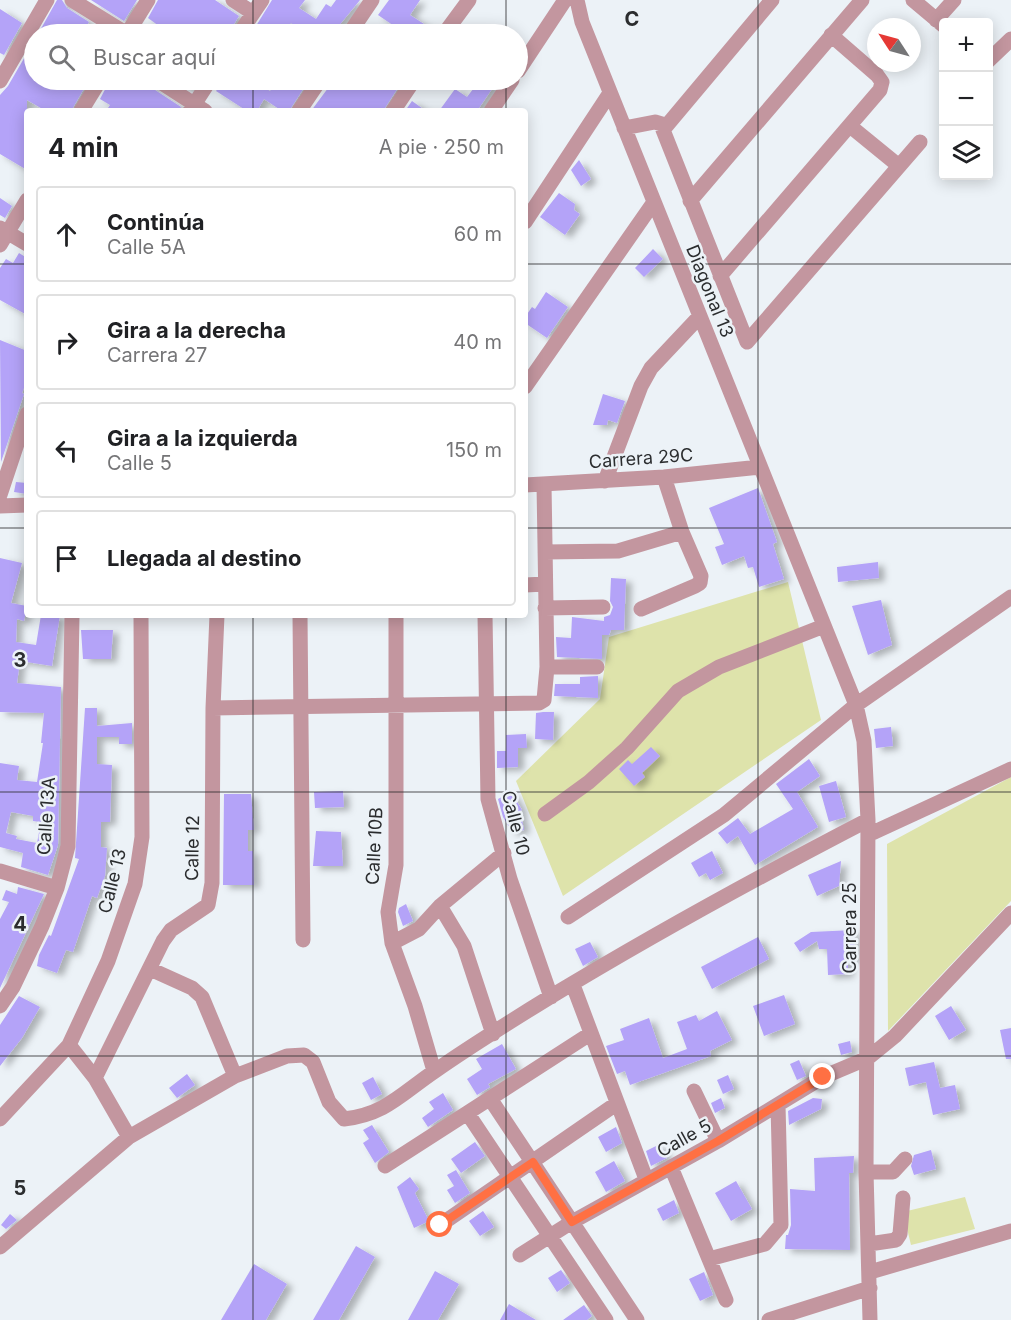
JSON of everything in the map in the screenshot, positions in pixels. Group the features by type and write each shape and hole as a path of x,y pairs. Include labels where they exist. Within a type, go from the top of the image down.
{"street":[{"path":"33,24 47,0"},
{"path":"72,0 111,24"},
{"path":"133,24 148,0"},
{"path":"232,0 253,14"},
{"path":"246,24 262,0"},
{"path":"356,24 372,0"},
{"path":"451,24 469,0"},
{"path":"528,56 565,0"},
{"name":"Diagonal 13","path":"577,0 582,22 811,595"},
{"path":"772,0 666,125 666,138 747,342 920,142"},
{"path":"690,201 862,0"},
{"path":"913,0 939,22"},
{"path":"943,18 954,0"},
{"path":"720,276 880,90 882,82 831,35"},
{"path":"993,56 1011,39"},
{"path":"0,81 24,40"},
{"path":"83,108 94,90"},
{"path":"171,90 196,108 205,90"},
{"path":"301,108 313,90"},
{"path":"395,108 407,90"},
{"path":"493,108 505,90"},
{"path":"528,217 610,93"},
{"path":"624,128 655,122 666,125"},
{"path":"850,126 899,166"},
{"path":"528,380 654,202"},
{"path":"24,204 3,236 24,243"},
{"path":"604,481 641,386 651,368 700,316"},
{"path":"0,495 24,423"},
{"name":"Carrera 29C","path":"528,485 664,477 760,467"},
{"path":"641,609 700,582 701,576 682,532 664,477"},
{"path":"213,708 538,703 544,700 548,667 544,484"},
{"path":"0,506 24,505"},
{"path":"545,552 618,551 682,532"},
{"path":"528,585 545,584"},
{"name":"Carrera 25","path":"811,595 856,705 864,741 868,828 866,1172 870,1320"},
{"path":"568,917 724,815 856,705 1011,597"},
{"path":"545,608 603,608"},
{"name":"Calle 13A","path":"0,1006 14,987 57,888 68,846 72,618"},
{"name":"Calle 13","path":"0,1119 69,1045 108,961 135,884 142,837 141,618"},
{"name":"Calle 12","path":"95,1078 171,930 208,905 213,884 213,708 217,618"},
{"path":"300,618 303,940"},
{"name":"Calle 10B","path":"396,618 396,866 388,912 392,943 435,1071"},
{"name":"Calle 10","path":"484,618 484,704 488,800 551,997"},
{"path":"545,814 589,782 627,748 678,691 719,667 824,626"},
{"path":"548,667 597,667"},
{"path":"0,1247 129,1137 235,1076 287,1056 304,1055 313,1062 329,1102 344,1119 367,1116 393,1102 435,1071 551,997 732,891 868,828 1011,769"},
{"path":"392,943 418,929 440,906 504,853"},
{"path":"0,871 57,888"},
{"path":"440,906 464,946 493,1034"},
{"name":"Calle 5","path":"520,1255 572,1222 718,1141 823,1077 868,1058 895,1036 1011,913"},
{"path":"150,969 192,988 202,997 235,1076"},
{"path":"573,984 616,1104 646,1179"},
{"path":"385,1166 491,1100 590,1034"},
{"path":"69,1045 95,1078 129,1137"},
{"path":"694,1091 718,1141"},
{"path":"491,1100 637,1320"},
{"path":"440,1225 616,1104"},
{"path":"709,1259 765,1244 781,1225 778,1105"},
{"path":"468,1114 606,1320"},
{"path":"866,1172 893,1172 905,1159"},
{"path":"671,1167 726,1300"},
{"path":"869,1245 896,1240 900,1234 903,1198"},
{"path":"870,1272 1011,1231"},
{"path":"769,1320 870,1288"}],"green space":[{"path":"788,582 821,720 563,896 516,781 600,699 609,637"},
{"path":"1011,777 1011,901 888,1031 887,844"},
{"path":"965,1197 975,1229 911,1245 903,1212"}],"building":[{"path":"57,0 62,0 67,8 89,22 88,24 44,24"},
{"path":"91,0 137,0 124,21"},
{"path":"158,0 215,0 239,16 234,24 156,24 148,18"},
{"path":"272,0 305,0 299,8 316,19 326,4 331,7 336,0 360,0 340,24 257,24"},
{"path":"389,0 420,0 410,15 424,24 391,24 378,15"},
{"path":"0,9 22,23 4,55 0,53"},
{"path":"24,58 24,90 83,90 73,108 41,108 27,100 27,108 24,108 24,168 0,154 0,95"},
{"path":"105,90 155,90 181,107 108,108 110,105 100,99"},
{"path":"303,90 291,108 278,108 264,99 259,108 242,108 216,91"},
{"path":"327,90 397,90 385,108 313,108"},
{"path":"454,90 467,97 472,90 491,90 479,108 441,108"},
{"path":"412,101 422,108 407,108"},
{"path":"579,160 591,179 581,186 571,170"},
{"path":"559,193 575,204 574,210 580,214 565,235 540,217"},
{"path":"0,198 12,206 5,218 0,215"},
{"path":"653,249 663,259 644,277 635,268"},
{"path":"19,253 24,256 24,313 0,300 0,268 6,259 13,263"},
{"path":"546,292 568,307 547,338 528,325 528,313 532,307 535,309"},
{"path":"0,340 24,350 22,393 24,394 1,462"},
{"path":"603,394 625,401 617,423 608,420 607,425 593,425"},
{"path":"16,482 24,483 24,494 14,492"},
{"path":"758,488 777,542 773,544 784,579 759,587 753,567 748,568 744,556 722,565 715,547 724,544 709,508"},
{"path":"0,558 22,563 11,603 24,605 24,621 17,619 16,642 36,645 40,618 60,618 52,666 20,661 17,683 61,687 58,845 48,875 21,867 23,853 0,847 0,763 19,766 17,780 37,782 43,743 41,743 44,713 0,712","holes":["11,812 33,816 33,821 41,822 37,843 16,839 17,836 6,833"]},
{"path":"878,562 879,578 838,582 837,567"},
{"path":"611,578 626,579 624,630 611,630 609,635 602,635 602,659 557,657 556,637 571,638 572,617 604,621 604,617 610,615 613,607 610,601"},
{"path":"881,600 892,645 868,655 852,606"},
{"path":"81,630 113,630 111,659 83,659"},
{"path":"598,676 598,698 554,696 555,684 580,684 580,677"},
{"path":"85,708 97,708 97,726 132,723 132,744 119,744 119,737 97,737 97,764 112,765 110,822 101,822 101,847 107,848 105,876 97,898 92,896 73,952 66,950 57,973 37,966 39,955 49,935 51,936 79,859 75,858"},
{"path":"554,712 553,740 535,739 536,713"},
{"path":"891,727 893,746 876,748 874,729"},
{"path":"526,734 527,748 518,748 518,767 497,768 497,751 506,751 506,735"},
{"path":"651,747 660,756 642,773 645,777 634,786 619,769 628,760 632,764"},
{"path":"809,759 820,776 797,792 818,827 755,865 738,836 727,844 718,833 738,818 750,834 793,809 776,784"},
{"path":"836,781 846,817 829,822 819,786"},
{"path":"343,791 344,807 315,808 314,792"},
{"path":"511,792 522,810 520,811 524,830 512,832 503,817 498,799"},
{"path":"224,794 251,794 254,830 248,830 248,851 253,851 254,885 223,885"},
{"path":"316,831 341,832 343,866 313,866"},
{"path":"712,851 723,873 710,880 706,873 699,877 691,863"},
{"path":"841,861 839,886 817,896 808,875"},
{"path":"18,887 44,894 0,988 0,919 9,902 2,900 6,890 17,894"},
{"path":"406,904 413,921 403,926 398,912 399,908"},
{"path":"854,930 855,960 848,960 848,974 828,975 827,949 819,949 817,941 800,952 794,943 811,932"},
{"path":"758,937 769,959 712,989 701,967"},
{"path":"590,942 598,957 583,966 575,949"},
{"path":"784,995 795,1024 764,1036 753,1006"},
{"path":"19,996 40,1007 22,1038 0,1066 0,1025"},
{"path":"951,1006 966,1030 949,1040 935,1016"},
{"path":"717,1011 732,1040 710,1051 711,1056 630,1085 625,1071 617,1074 606,1046 624,1040 620,1029 649,1018 663,1058 687,1049 677,1022 696,1015 699,1021"},
{"path":"1011,1028 1011,1059 1006,1059 1000,1030"},
{"path":"850,1041 852,1052 841,1055 838,1044"},
{"path":"502,1044 516,1069 488,1084 490,1087 477,1095 467,1079 482,1069 476,1059"},
{"path":"799,1060 806,1076 797,1080 790,1064"},
{"path":"934,1062 940,1088 955,1085 960,1109 933,1115 926,1082 909,1086 905,1068"},
{"path":"187,1074 195,1085 177,1098 169,1088"},
{"path":"728,1075 734,1089 723,1094 717,1080"},
{"path":"373,1077 382,1094 371,1100 362,1083"},
{"path":"443,1093 453,1110 428,1127 422,1118 434,1109 429,1102"},
{"path":"721,1098 725,1108 715,1113 711,1103"},
{"path":"813,1098 822,1099 821,1109 789,1125 788,1111"},
{"path":"372,1125 389,1152 375,1163 363,1143 369,1139 363,1130"},
{"path":"616,1127 622,1143 606,1152 598,1137"},
{"path":"475,1142 485,1156 461,1173 451,1159"},
{"path":"660,1144 667,1158 651,1166 646,1151"},
{"path":"931,1150 936,1169 914,1175 911,1166 914,1155"},
{"path":"854,1156 853,1173 849,1173 850,1250 785,1249 786,1235 791,1225 790,1189 815,1191 814,1158"},
{"path":"614,1161 625,1181 606,1192 595,1172"},
{"path":"456,1170 470,1193 455,1203 447,1190 454,1186 447,1175"},
{"path":"410,1177 419,1189 415,1193 429,1221 414,1228 397,1187"},
{"path":"736,1181 752,1209 731,1221 715,1193"},
{"path":"674,1200 679,1213 663,1221 657,1209"},
{"path":"483,1211 494,1227 480,1236 469,1221"},
{"path":"10,1214 17,1220 6,1229 1,1225"},
{"path":"356,1246 375,1257 339,1320 313,1320"},
{"path":"254,1264 287,1284 266,1320 221,1320"},
{"path":"561,1270 570,1283 557,1292 548,1278"},
{"path":"435,1271 459,1284 438,1320 408,1320"},
{"path":"704,1272 713,1295 700,1301 689,1279"},
{"path":"509,1304 536,1320 500,1320"},
{"path":"584,1305 592,1316 587,1320 563,1320"}],"route":[{"path":"440,1225 533,1162 572,1222 718,1141 823,1077"}]}
